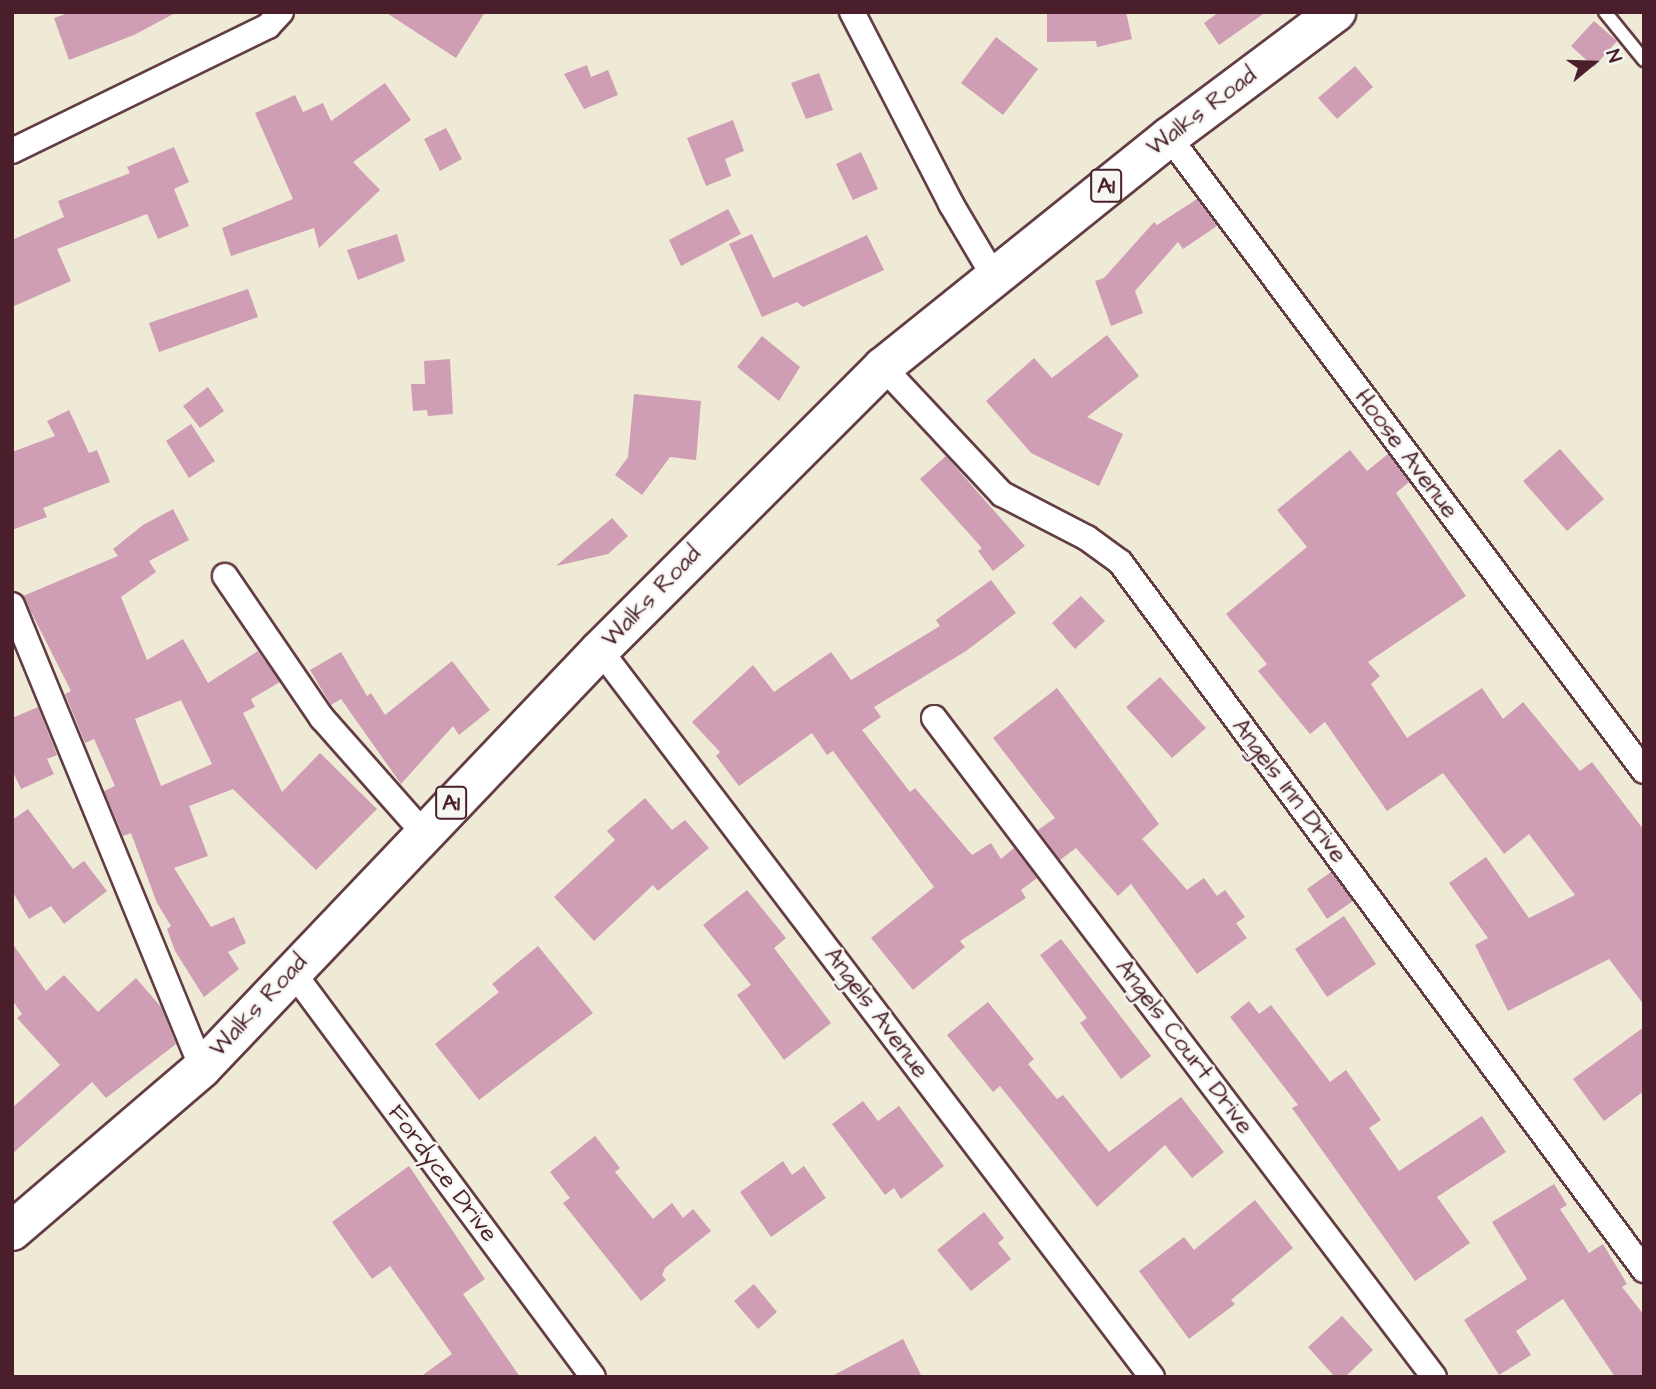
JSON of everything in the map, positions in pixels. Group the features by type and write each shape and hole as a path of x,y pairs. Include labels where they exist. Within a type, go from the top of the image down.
{"main road":[{"name":"Walks Road","path":"14,1224 202,1068 423,832 600,650 883,367 993,275 1169,137 1336,12"}],"street":[{"path":"12,151 268,26 281,12"},
{"path":"852,12 951,204 993,275"},
{"name":"Hoose Avenue","path":"1169,137 1644,771"},
{"name":"Angels Inn Drive","path":"883,367 1002,494 1087,538 1120,562 1644,1270"},
{"path":"225,576 322,718 423,832"},
{"path":"12,606 202,1068"},
{"name":"Angels Avenue","path":"600,650 1153,1377"},
{"name":"Angels Court Drive","path":"934,718 1434,1377"},
{"name":"Fordyce Drive","path":"292,971 593,1377"}],"lane":[{"path":"1605,12 1644,60"}],"building":[{"path":"71,12 177,12 134,35 69,60 54,18"},
{"path":"385,12 485,12 456,58"},
{"path":"1047,12 1126,12 1132,39 1097,47 1096,41 1047,42"},
{"path":"1219,12 1266,12 1219,45 1204,23"},
{"path":"1594,21 1617,41 1594,67 1571,46"},
{"path":"996,37 1038,69 1003,115 961,83"},
{"path":"587,65 591,77 608,70 618,95 584,109 564,74"},
{"path":"1355,66 1373,87 1337,119 1318,98"},
{"path":"819,73 833,110 806,119 791,83"},
{"path":"385,83 411,120 353,162 380,190 319,248 314,228 231,256 222,228 293,199 255,113 295,95 303,112 323,103 331,121"},
{"path":"733,120 744,151 725,159 731,176 706,186 687,138"},
{"path":"446,128 462,159 440,171 424,139"},
{"path":"174,147 189,182 174,189 189,226 158,239 147,214 57,249 71,281 12,307 12,240 64,217 58,201 130,173 127,167"},
{"path":"861,152 878,189 853,200 836,164"},
{"path":"1197,199 1217,226 1183,249 1178,242 1135,291 1143,313 1111,326 1095,281 1104,278 1154,222 1157,225"},
{"path":"728,209 741,234 681,266 669,240"},
{"path":"397,234 405,261 358,280 347,250"},
{"path":"752,234 773,278 867,235 884,270 803,307 797,302 762,317 729,244"},
{"path":"248,289 258,317 159,352 149,323"},
{"path":"1107,335 1139,376 1087,417 1123,434 1099,486 1031,453 986,401 1034,358 1052,378"},
{"path":"762,336 800,367 779,401 737,367"},
{"path":"450,359 453,414 428,416 427,410 413,411 411,384 425,384 424,361"},
{"path":"208,387 224,411 200,428 183,406"},
{"path":"634,394 701,401 696,460 670,457 642,495 615,475 628,457"},
{"path":"69,410 89,453 97,450 110,482 43,508 47,517 12,530 12,452 55,436 47,421"},
{"path":"191,424 215,461 189,478 166,441"},
{"path":"1560,449 1604,499 1567,531 1523,481"},
{"path":"1350,450 1367,471 1388,454 1409,482 1396,493 1466,596 1368,662 1380,676 1371,684 1407,738 1482,688 1503,719 1523,702 1580,771 1592,762 1644,830 1644,1005 1609,959 1508,1011 1475,945 1488,938 1449,883 1486,857 1529,918 1575,895 1529,834 1504,854 1443,773 1387,811 1325,722 1310,734 1258,671 1267,664 1226,614 1307,547 1277,510"},
{"path":"946,456 1025,546 993,571 978,551 982,548 920,479"},
{"path":"173,509 189,540 149,561 156,572 121,597 147,660 183,639 208,683 258,651 280,682 251,699 255,707 243,713 282,792 320,753 377,809 316,870 233,789 189,806 208,856 174,868 211,927 234,917 246,943 228,952 239,969 204,997 175,951 167,929 171,926 157,903 131,833 123,836 104,791 115,786 94,739 85,743 65,694 71,691 23,596 118,556 113,549 143,525","holes":["181,700 212,764 161,786 135,719"]},
{"path":"612,518 628,536 608,554 556,566"},
{"path":"991,580 1016,613 966,651 874,707 881,717 862,730 910,792 915,788 972,855 991,843 1001,859 1014,848 1037,878 1021,890 1026,898 960,941 965,947 913,990 871,938 934,887 833,751 827,755 812,733 739,786 716,756 720,752 692,722 753,665 774,692 831,652 851,680 940,626 936,620"},
{"path":"1081,596 1105,621 1075,649 1052,623"},
{"path":"341,652 367,696 371,693 385,715 452,661 490,710 459,735 453,726 401,784 341,699 331,705 310,670"},
{"path":"1160,677 1206,728 1172,758 1126,707"},
{"path":"1057,688 1159,824 1142,839 1187,890 1204,878 1217,896 1225,890 1245,917 1236,923 1247,938 1197,974 1131,884 1118,896 1076,848 1060,860 1038,830 1055,818 993,738"},
{"path":"38,707 57,755 47,759 54,774 21,789 12,770 12,718"},
{"path":"645,798 672,830 685,820 709,848 658,891 653,885 594,941 554,897 615,840 607,831"},
{"path":"28,809 73,869 84,861 107,891 64,924 51,906 29,919 12,891 12,820"},
{"path":"1331,872 1353,901 1327,919 1307,889"},
{"path":"747,890 786,938 774,948 831,1023 784,1060 737,995 751,985 703,925"},
{"path":"1344,916 1376,964 1327,997 1295,949"},
{"path":"1061,939 1151,1056 1121,1079 1080,1023 1087,1018 1040,955"},
{"path":"12,943 46,991 64,975 98,1012 136,978 161,1007 176,1044 106,1098 92,1082 12,1154 12,1108 60,1065 17,1018 22,1014 12,1000"},
{"path":"538,946 593,1013 479,1100 435,1044 499,992 492,984"},
{"path":"1249,1001 1259,1014 1271,1005 1330,1082 1346,1070 1381,1120 1369,1128 1399,1171 1482,1116 1506,1152 1437,1197 1470,1243 1415,1281 1292,1108 1298,1105 1230,1017"},
{"path":"988,1002 1034,1059 1028,1064 1057,1099 1063,1095 1109,1152 1181,1097 1224,1152 1192,1178 1165,1145 1097,1207 1000,1086 993,1092 947,1035"},
{"path":"1644,1027 1644,1091 1604,1121 1573,1079"},
{"path":"863,1101 878,1121 899,1106 944,1166 901,1199 894,1188 885,1195 832,1124"},
{"path":"595,1136 620,1168 615,1172 653,1219 672,1203 683,1218 693,1209 711,1231 665,1268 662,1275 666,1280 641,1301 563,1203 570,1198 550,1172"},
{"path":"783,1161 792,1175 804,1166 826,1198 771,1237 740,1192"},
{"path":"409,1166 485,1279 463,1294 520,1377 420,1377 452,1354 390,1266 372,1279 332,1222"},
{"path":"1554,1184 1567,1205 1560,1209 1589,1253 1603,1244 1627,1284 1622,1287 1644,1315 1644,1377 1615,1377 1563,1299 1516,1331 1531,1355 1499,1375 1464,1320 1527,1279 1492,1222"},
{"path":"1255,1200 1293,1248 1231,1300 1235,1304 1189,1339 1139,1271 1184,1237 1194,1250"},
{"path":"984,1212 1004,1238 998,1243 1011,1259 971,1291 937,1250"},
{"path":"754,1284 777,1312 758,1329 734,1301"},
{"path":"1342,1316 1373,1350 1345,1377 1335,1377 1308,1347"},
{"path":"903,1339 922,1377 830,1377"}]}
